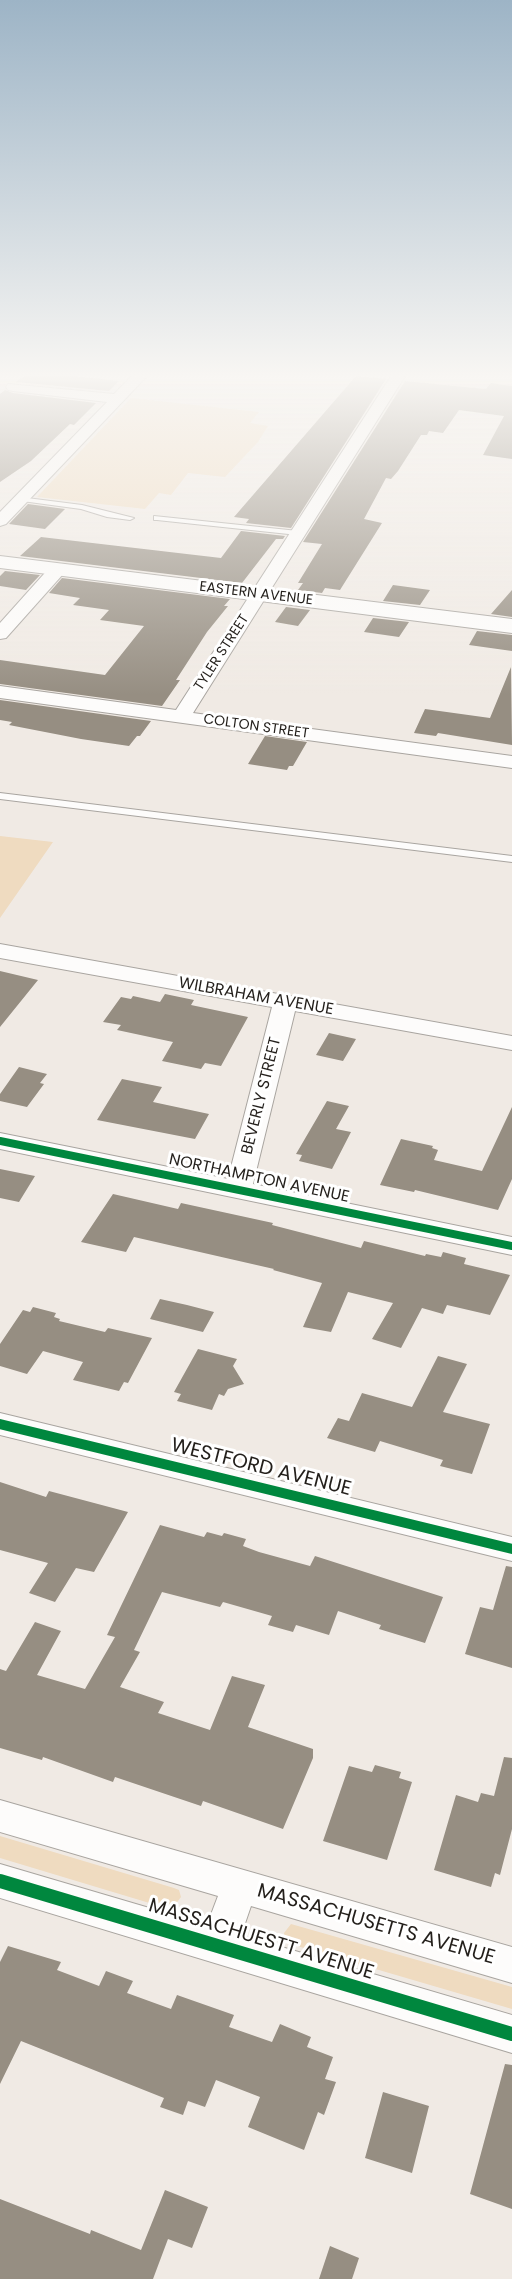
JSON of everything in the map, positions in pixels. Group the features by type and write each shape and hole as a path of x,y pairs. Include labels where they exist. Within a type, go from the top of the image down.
{"street":[{"path":"0,521 38,482"},
{"name":"TYLER STREET","path":"181,717 330,482"},
{"name":"EASTERN AVENUE","path":"0,562 512,626"},
{"path":"0,634 58,569"},
{"name":"COLTON STREET","path":"0,692 512,762"},
{"name":"WILBRAHAM AVENUE","path":"0,951 512,1043"},
{"name":"BEVERLY STREET","path":"238,1190 285,1003"},
{"name":"NORTHAMPTON AVENUE","path":"0,1141 512,1246"},
{"name":"WESTFORD AVENUE","path":"0,1424 512,1549"},
{"name":"MASSACHUSETTS AVENUE","path":"0,1816 512,1965"},
{"name":"MASSACHUESTT AVENUE","path":"0,1881 512,2034"},
{"name":"MASSACHUSETTS AVENUE","path":"218,1946 240,1886"}],"lane":[{"path":"22,499 67,504 130,518"},
{"path":"157,518 298,533"},
{"path":"0,796 512,859"}],"shaded area":[{"path":"51,482 181,482 171,495 159,493 145,509 37,497"},
{"path":"0,836 53,842 0,918"},
{"path":"0,1836 174,1888 179,1890 181,1897 175,1905 166,1908 0,1858"},
{"path":"291,1924 512,1987 512,2009 297,1946 285,1941 284,1933"}],"building":[{"path":"264,482 320,482 291,528 246,523 249,519 234,517"},
{"path":"341,482 384,482 364,519 382,523 340,590 325,588 322,593 298,590 303,583 298,583 322,544 303,542"},
{"path":"28,504 65,509 45,529 9,524"},
{"path":"241,531 285,536 283,539 276,539 242,583 20,556 41,537 221,558"},
{"path":"5,571 40,575 26,590 0,586 0,576"},
{"path":"62,578 230,599 224,606 228,606 207,632 176,680 180,680 162,706 0,684 0,660 105,675 144,626 100,620 109,610 73,605 80,598 49,593"},
{"path":"393,585 430,590 420,605 383,601"},
{"path":"512,590 512,617 491,614"},
{"path":"286,607 310,610 298,626 275,622"},
{"path":"373,618 409,622 399,637 364,632"},
{"path":"477,631 512,635 512,651 469,645"},
{"path":"511,667 512,745 438,733 436,736 414,733 425,709 490,718"},
{"path":"0,700 151,721 129,746 9,725 12,722 0,720"},
{"path":"265,736 307,742 293,766 289,766 287,770 248,764"},
{"path":"0,971 38,980 0,1027"},
{"path":"165,994 194,1000 191,1005 248,1017 221,1066 205,1063 201,1069 162,1061 173,1042 117,1030 121,1025 103,1022 121,997 131,999 133,996 160,1002"},
{"path":"329,1033 356,1039 343,1061 316,1055"},
{"path":"19,1067 47,1074 40,1083 44,1084 27,1107 0,1101 0,1094"},
{"path":"122,1079 162,1087 153,1102 209,1114 195,1139 97,1120"},
{"path":"327,1101 349,1106 336,1129 351,1132 332,1169 299,1161 302,1155 296,1154"},
{"path":"512,1107 512,1179 498,1210 415,1190 414,1192 380,1185 401,1139 433,1146 432,1148 438,1150 434,1160 482,1171"},
{"path":"0,1169 35,1176 19,1202 0,1198"},
{"path":"113,1194 178,1209 181,1203 273,1223 272,1225 361,1248 364,1241 425,1256 426,1254 441,1257 443,1252 466,1258 464,1264 510,1275 490,1315 447,1305 443,1314 422,1308 401,1348 372,1339 393,1303 348,1292 331,1332 303,1327 322,1283 274,1269 134,1237 126,1252 81,1242"},
{"path":"160,1299 214,1312 203,1332 150,1319"},
{"path":"33,1307 56,1313 54,1317 60,1319 59,1321 105,1332 108,1328 152,1338 128,1383 124,1382 119,1391 73,1380 83,1362 43,1351 27,1374 0,1366 0,1344 23,1310 30,1312"},
{"path":"198,1349 237,1359 233,1366 244,1384 228,1389 224,1396 219,1394 212,1410 177,1401 181,1394 174,1392"},
{"path":"438,1356 467,1364 443,1412 490,1424 472,1474 440,1466 443,1460 380,1441 375,1452 327,1438 338,1418 349,1421 362,1393 412,1407"},
{"path":"0,1482 46,1497 49,1491 128,1512 94,1572 76,1568 55,1602 29,1593 48,1563 0,1550"},
{"path":"160,1525 204,1537 207,1532 222,1536 224,1533 246,1539 243,1546 310,1566 315,1556 443,1597 425,1643 379,1629 381,1625 338,1611 329,1635 296,1625 293,1632 268,1625 272,1616 223,1602 220,1607 162,1592 134,1650 140,1652 120,1687 164,1702 158,1713 210,1730 232,1676 265,1685 248,1727 313,1749 313,1758 283,1829 203,1801 201,1806 115,1777 113,1782 43,1757 42,1760 0,1748 0,1669 6,1671 35,1622 61,1631 37,1675 85,1689 115,1637 107,1635"},
{"path":"506,1566 512,1567 512,1668 465,1654 480,1607 493,1610"},
{"path":"504,1757 512,1758 512,1829 500,1875 495,1873 491,1887 434,1870 456,1795 478,1802 481,1793 494,1796"},
{"path":"375,1765 401,1772 399,1778 412,1782 387,1860 323,1841 349,1766 372,1772"},
{"path":"8,1946 61,1962 57,1970 99,1986 106,1971 133,1981 127,1993 171,2009 177,1995 234,2015 229,2027 272,2042 280,2024 311,2037 307,2047 333,2057 325,2079 336,2082 324,2115 318,2112 304,2150 248,2127 260,2097 216,2080 205,2107 188,2101 183,2115 160,2107 164,2098 21,2041 0,2084 0,1962"},
{"path":"505,2064 512,2065 512,2209 470,2194"},
{"path":"383,2092 429,2106 412,2173 365,2158"},
{"path":"165,2190 208,2207 192,2248 168,2239 153,2279 0,2279 0,2199 90,2234 91,2230 141,2250"},
{"path":"330,2246 359,2258 352,2279 319,2279"}],"cycle path":[{"path":"0,1141 512,1246"},
{"path":"0,1424 512,1549"},
{"path":"0,1881 512,2034"}]}
